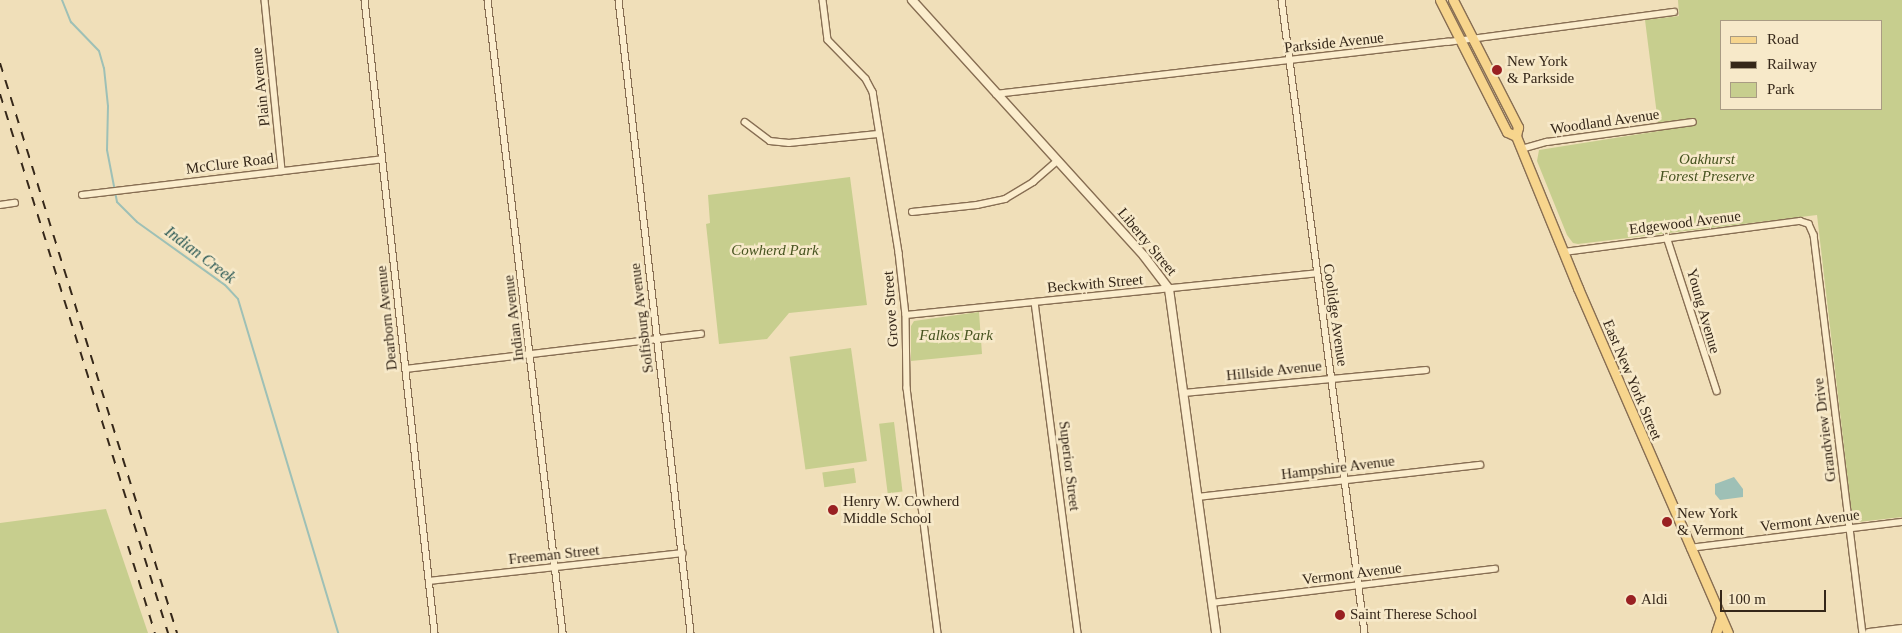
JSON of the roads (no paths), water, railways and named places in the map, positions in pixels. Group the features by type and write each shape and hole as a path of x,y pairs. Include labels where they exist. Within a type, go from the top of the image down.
{"main road":[{"name":"East New York Street","path":"1440,0 1462,40 1507,132 1516,136"},
{"name":"East New York Street","path":"1453,0 1475,39 1518,127 1516,136 1564,252 1728,633"},
{"path":"1716,633 1721,618"}],"street":[{"name":"Plain Avenue","path":"265,0 282,171"},
{"name":"Dearborn Avenue","path":"365,0 435,633"},
{"name":"Indian Avenue","path":"488,0 532,354 563,633"},
{"name":"Solfisburg Avenue","path":"619,0 691,633"},
{"name":"Grove Street","path":"823,0 828,40 866,79 873,92 878,134 890,192 906,315 907,388 938,633"},
{"name":"Liberty Street","path":"912,0 1144,256 1169,289 1216,633"},
{"name":"Coolidge Avenue","path":"1282,0 1316,273 1365,633"},
{"name":"Parkside Avenue","path":"996,94 1475,39 1674,12"},
{"path":"745,122 770,141 789,143 878,134"},
{"name":"Woodland Avenue","path":"1522,149 1547,142 1693,122"},
{"name":"McClure Road","path":"82,195 382,160"},
{"path":"912,212 977,205 1005,199 1033,182 1057,161"},
{"path":"0,204 15,203"},
{"name":"Edgewood Avenue","path":"1564,252 1800,221 1809,224"},
{"name":"Grandview Drive","path":"1809,224 1814,235 1863,633"},
{"name":"Young Avenue","path":"1667,237 1717,391"},
{"name":"Beckwith Street","path":"906,315 1316,273"},
{"name":"Superior Street","path":"1035,302 1078,633"},
{"path":"406,369 701,334"},
{"name":"Hillside Avenue","path":"1184,393 1330,377 1426,370"},
{"name":"Hampshire Avenue","path":"1198,497 1480,464"},
{"name":"Vermont Avenue","path":"1690,548 1902,522"},
{"name":"Freeman Street","path":"429,581 682,553"},
{"name":"Vermont Avenue","path":"1212,603 1494,569"},
{"path":"1869,633 1902,629"}],"water":[{"path":"1734,477 1743,489 1743,497 1720,500 1715,494 1715,484"}],"waterway":[{"name":"Indian Creek","path":"62,0 71,22 99,51 104,68 108,106 107,150 117,202 137,222 225,285 238,299 338,633"}],"railway":[{"path":"0,63 177,633"},
{"path":"0,94 168,633"},
{"path":"128,546 155,633"}],"place":[{"name":"New York & Parkside","path":"1497,70"},
{"name":"Henry W. Cowherd Middle School","path":"833,510"},
{"name":"New York & Vermont","path":"1667,522"},
{"name":"Aldi","path":"1631,600"},
{"name":"Saint Therese School","path":"1340,615"}],"park label":[{"name":"Oakhurst Forest Preserve","path":"1707,168"},
{"name":"Cowherd Park","path":"775,251"},
{"name":"Falkos Park","path":"956,336"}]}
